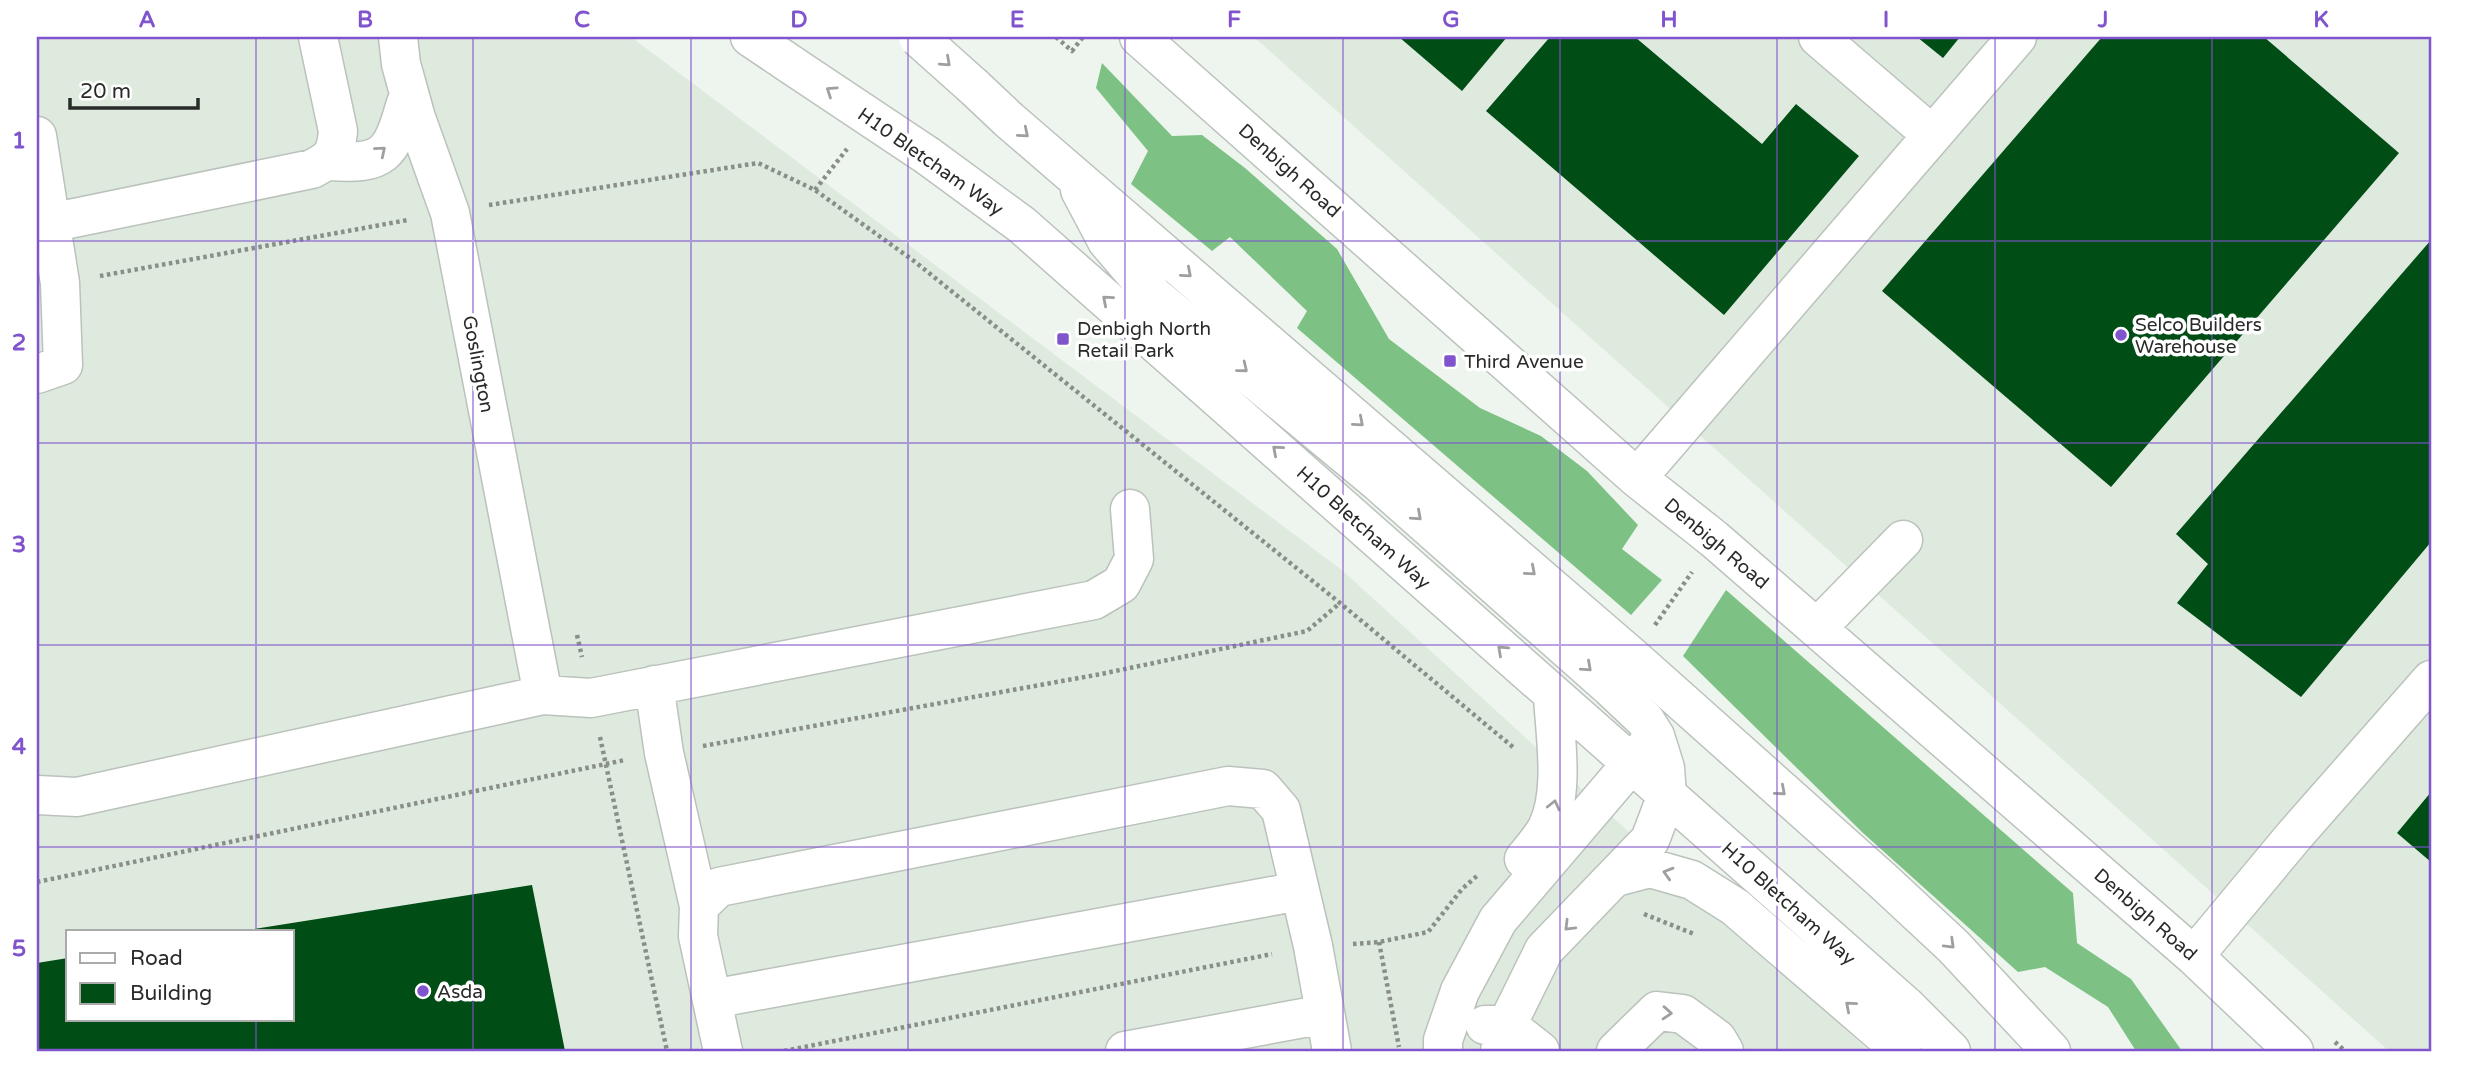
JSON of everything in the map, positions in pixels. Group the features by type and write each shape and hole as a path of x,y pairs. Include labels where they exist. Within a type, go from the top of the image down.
{"street":[{"path":"318,37 338,131 337,147 329,161"},
{"path":"50,223 312,169 329,161 360,163 381,156 411,110 387,72 376,37"},
{"name":"Goslington","path":"398,37 411,110 450,213 543,695"},
{"name":"H10 Bletcham Way","path":"750,37 928,156 1021,225 1553,696 1643,750"},
{"name":"H10 Bletcham Way","path":"918,37 1071,173 1633,658 1882,880 1953,946 2051,1051"},
{"name":"Denbigh Road","path":"1139,37 1637,478 1714,539 2194,956 2294,1051"},
{"path":"1818,37 1931,134"},
{"path":"1637,478 2017,37"},
{"path":"37,136 60,283 63,365 37,374"},
{"name":"H10 Bletcham Way","path":"1071,173 1107,241 1154,296 1378,482 1610,687 1644,720 1643,750 1667,795 1906,1006 1951,1051"},
{"path":"37,795 77,797 543,695 591,698 1094,600 1121,584 1134,559 1130,509"},
{"path":"1816,628 1902,540"},
{"path":"2194,956 2294,836 2431,680"},
{"path":"654,685 664,753 699,905 698,936 723,1051"},
{"path":"1453,1047 1450,990 1488,904 1547,828 1554,808 1558,783 1553,696"},
{"path":"1453,1047 1460,991 1498,920 1643,750 1686,734 1730,746"},
{"path":"699,905 719,887 1228,786 1263,789 1281,810 1313,946 1332,1051"},
{"path":"1504,1038 1545,950 1650,840 1667,795"},
{"name":"H10 Bletcham Way","path":"1612,882 1650,868 1692,880 1735,907 1902,1051"},
{"path":"712,999 1300,891"},
{"path":"1616,1051 1657,1010 1683,1014 1717,1039 1724,1051"},
{"path":"1125,1051 1325,1014"},
{"path":"1453,1047 1478,1034 1484,1025 1504,1038 1540,1051"}],"path":[{"path":"1056,37 1072,51 1083,37"},
{"path":"815,190 914,261 1329,594 1558,783"},
{"path":"1633,658 1714,539"},
{"path":"576,630 667,1051"},
{"path":"784,1051 1313,946 1378,942 1428,932 1462,889 1479,874"},
{"path":"1612,882 1641,913 1679,926 1703,938"},
{"path":"1378,942 1400,1051"}],"shaded area":[{"path":"37,37 631,37 1343,571 1869,1051 37,1051"},
{"path":"1254,37 2431,37 2431,1051 2389,1051"}],"green space":[{"path":"1102,63 1172,136 1202,135 1245,168 1337,249 1389,339 1480,408 1541,436 1587,471 1638,525 1622,549 1662,580 1631,615 1297,328 1307,311 1230,237 1212,251 1131,184 1148,151 1096,88"},
{"path":"1726,590 2073,893 2077,943 2131,979 2182,1051 2136,1051 2108,1007 2045,967 2018,972 1863,833 1683,656"}],"building":[{"path":"1399,37 1507,37 1462,91"},
{"path":"1550,37 1635,37 1762,144 1796,104 1859,156 1724,315 1486,111"},
{"path":"1917,37 1960,37 1943,58"},
{"path":"2102,37 2264,37 2399,153 2111,487 1882,291"},
{"path":"2431,240 2431,542 2301,697 2177,603 2208,564 2176,534"},
{"path":"2431,792 2431,862 2397,833"},
{"name":"Asda","path":"532,885 565,1051 37,1051 37,963 66,958 66,1021 294,1021 294,930 248,930"}],"place":[{"name":"Selco Builders Warehouse","path":"2121,335"},
{"name":"Denbigh North Retail Park","path":"1063,339"},
{"name":"Third Avenue","path":"1450,361"},
{"name":"Asda","path":"423,991"}]}
